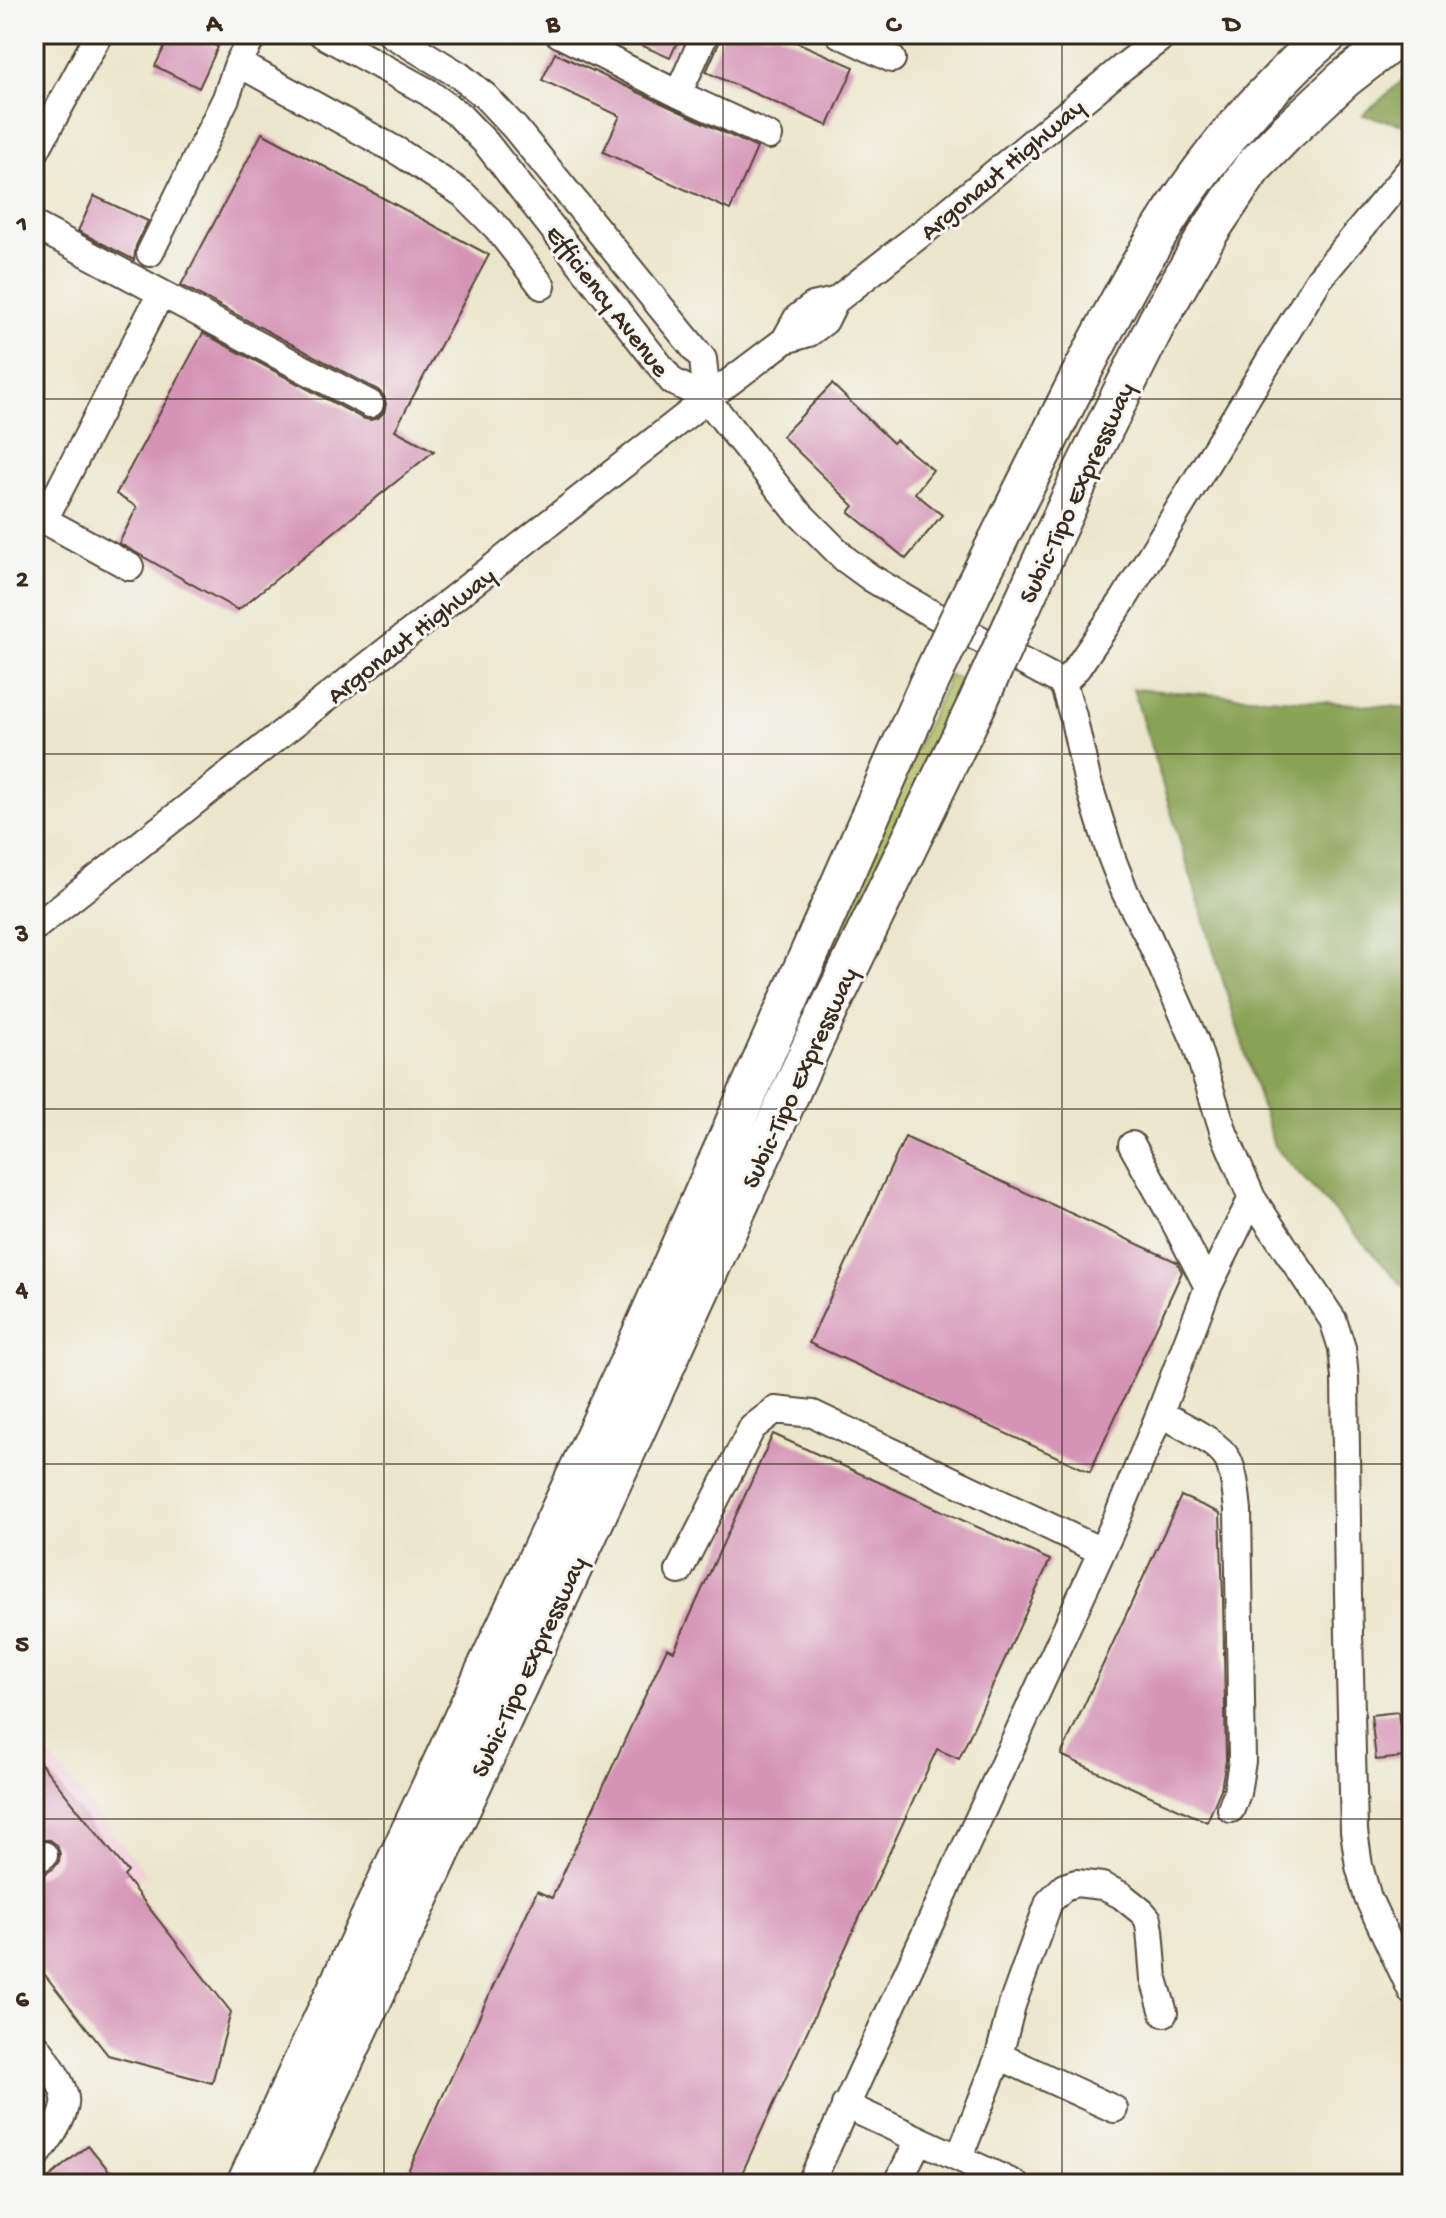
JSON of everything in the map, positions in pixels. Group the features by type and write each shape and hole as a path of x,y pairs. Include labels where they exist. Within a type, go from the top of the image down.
{"highway":[{"name":"Subic-Tipo Expressway","path":"246,2184 630,1360 928,685 1094,349 1167,219 1232,130 1329,34"},
{"name":"Subic-Tipo Expressway","path":"287,2184 818,1032 976,706 1085,467 1158,320 1209,232 1252,168 1344,79 1402,34"}],"street":[{"path":"34,154 99,34"},
{"path":"150,253 254,34"},
{"name":"Efficiency Avenue","path":"391,34 459,75 485,96 515,128 703,359 707,399"},
{"path":"559,34 769,136"},
{"path":"678,94 705,34"},
{"path":"839,34 892,59"},
{"name":"Argonaut Highway","path":"34,928 785,340 797,318 813,306 835,301 1166,34"},
{"name":"Efficiency Avenue","path":"331,36 428,92 459,115 486,143 672,381 707,399"},
{"path":"238,63 399,152 463,194 497,228 542,286"},
{"path":"1063,683 1077,668 1124,599 1319,279 1406,181"},
{"path":"34,225 370,404"},
{"path":"130,567 39,518 161,293"},
{"path":"707,399 796,510 845,559 925,610 1063,683 1087,779 1111,856 1195,1041 1224,1133 1252,1198 1333,1320 1342,1348 1354,1831 1368,1898 1411,1988"},
{"path":"1132,1145 1208,1287"},
{"path":"810,2184 1101,1551 1160,1413 1208,1287 1252,1198"},
{"path":"679,1571 752,1428 775,1410 813,1414 1101,1551"},
{"path":"1160,1413 1218,1447 1227,1458 1236,1490 1242,1761 1231,1809"},
{"path":"959,2158 999,2056 1012,2005 1049,1902 1064,1887 1076,1883 1102,1886 1121,1895 1148,1919 1154,1979 1164,2013"},
{"path":"34,2159 48,2141 66,2100 60,2084 35,2047"},
{"path":"999,2056 1114,2109"},
{"path":"845,2105 1015,2184"},
{"path":"897,2184 919,2140"}],"shaded area":[{"path":"34,1736 146,1874 34,1961 34,1853 40,1848 34,1841"}],"green space":[{"path":"1412,72 1412,127 1363,115"},
{"path":"950,675 964,681 271,2184 259,2184"},
{"path":"1133,689 1412,708 1412,1296 1274,1146"}],"building":[{"path":"171,34 194,34 218,47 199,88 155,66"},
{"path":"616,34 681,34 670,58"},
{"path":"723,34 778,34 854,67 828,126 706,72"},
{"path":"555,53 757,148 730,210 603,152 620,116 542,80"},
{"path":"262,133 489,255 395,430 434,451 238,610 119,543 137,507 116,494 203,333 362,418 378,418 386,404 378,390 181,285"},
{"path":"94,196 148,221 136,246 134,260 78,231"},
{"path":"832,384 893,443 896,440 933,470 915,493 942,515 906,559 849,512 854,506 782,436"},
{"path":"905,1137 1177,1262 1182,1272 1090,1472 809,1343"},
{"path":"773,1434 1050,1560 959,1759 937,1749 737,2184 402,2184 537,1891 552,1898 667,1648 674,1651"},
{"path":"1181,1496 1220,1513 1226,1760 1221,1789 1207,1822 1061,1755"},
{"path":"1398,1712 1404,1757 1376,1760 1371,1715"},
{"path":"34,1755 128,1872 124,1876 231,2012 212,2083 108,2055 34,1961 34,1878 54,1868 60,1854 57,1845 50,1840 40,1840 34,1832"},
{"path":"88,2145 120,2184 41,2184"}]}
